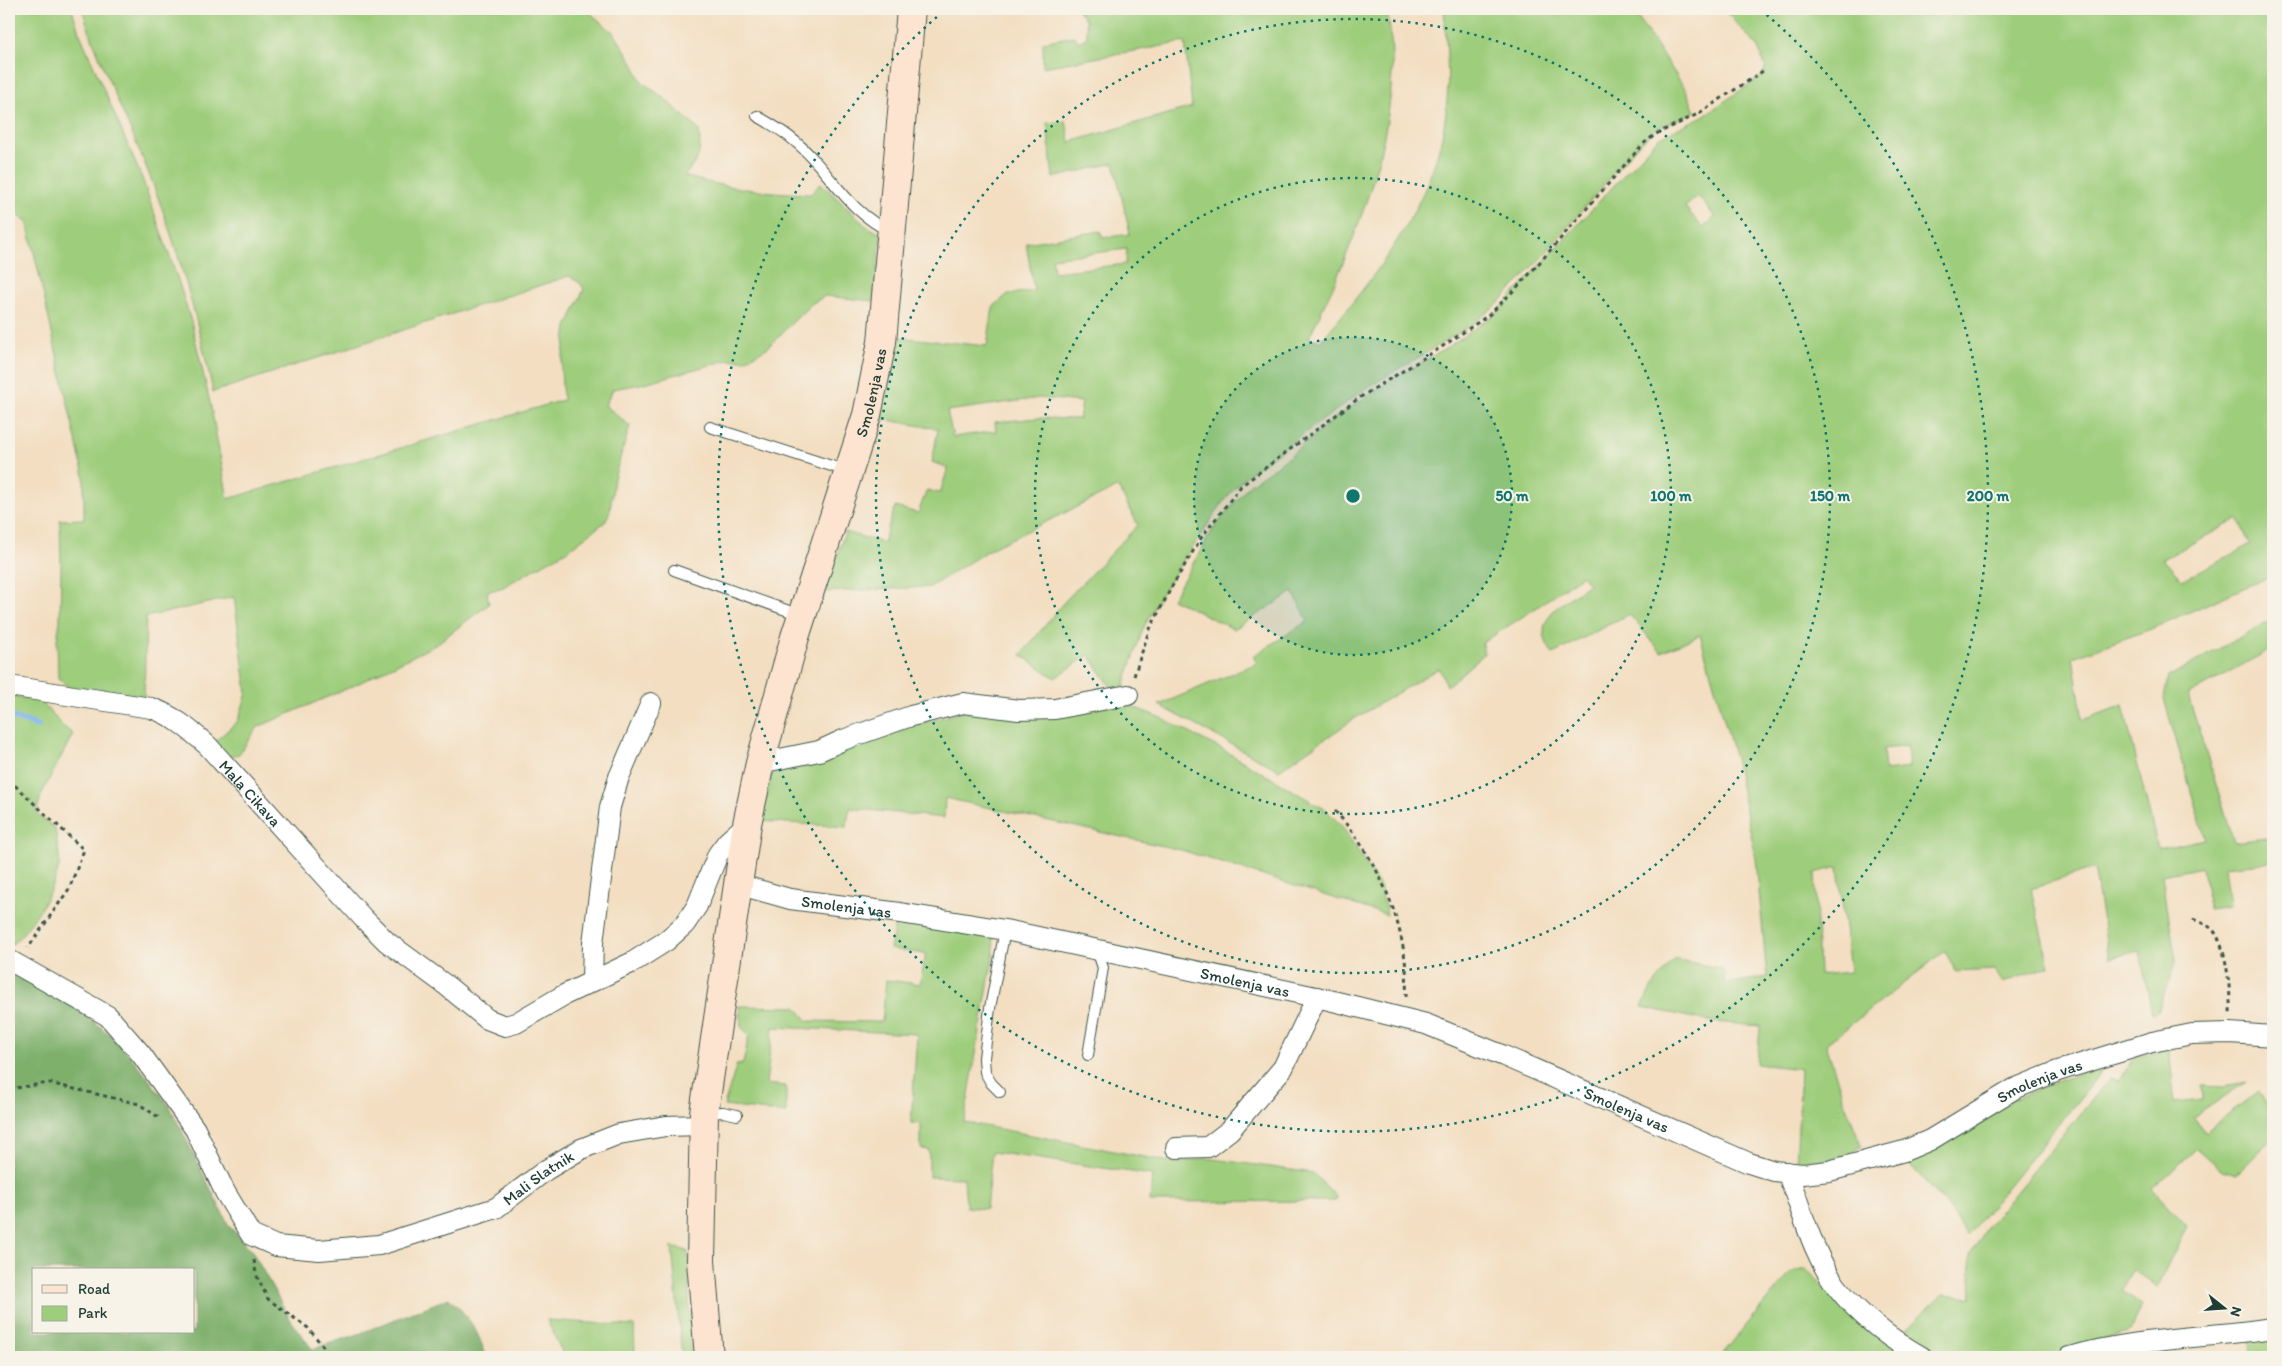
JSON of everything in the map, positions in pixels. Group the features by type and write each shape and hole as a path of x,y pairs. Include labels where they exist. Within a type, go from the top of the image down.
{"main road":[{"name":"Smolenja vas","path":"737,884 760,763 802,616 867,415 878,369 882,342 911,9"},
{"path":"709,1357 701,1261 703,1119 737,884"}],"street":[{"name":"Mala Cikava","path":"9,686 151,708 164,712 180,723 207,745 387,942 448,986 487,1020 505,1026 516,1023 592,981"},
{"path":"760,763 819,751 843,740 910,716 963,703 1019,710 1055,709 1114,700 1128,695"},
{"path":"651,703 619,777 610,807 593,943 592,981 632,962 666,941 685,924 697,906 718,854 726,842 747,824"},
{"name":"Smolenja vas","path":"737,884 790,899 900,913 1006,930 1317,997 1426,1024 1749,1163 1774,1171 1803,1174 1829,1171 1904,1151 1930,1140 2014,1089 2067,1068 2152,1042 2192,1034 2230,1033 2273,1036"},
{"path":"13,961 108,1016 141,1054 195,1129 226,1192 251,1235"},
{"path":"1176,1148 1208,1147 1230,1130 1283,1068 1317,997"},
{"name":"Mali Slatnik","path":"251,1235 276,1246 319,1250 378,1245 496,1208 546,1170 581,1149 618,1134 703,1119"},
{"path":"1787,1172 1820,1256 1837,1287 1862,1313 1901,1346 1922,1357"},
{"path":"2070,1357 2149,1340 2233,1334 2273,1328"}],"lane":[{"path":"757,116 786,132 815,160 843,196 870,221 892,232"},
{"path":"710,427 848,472"},
{"path":"674,570 802,616"},
{"path":"1000,1092 991,1083 985,1072 984,1058 990,1008 1006,930"},
{"path":"1088,1055 1103,968 1097,950"},
{"path":"703,1119 723,1112 737,1115"}],"path":[{"path":"1128,695 1149,631 1171,588 1201,538 1241,486 1359,398 1440,348 1490,314 1526,278 1643,144 1656,134 1698,114 1763,71"},
{"path":"9,780 84,850 69,889 13,961"},
{"path":"1335,811 1354,832 1388,894 1406,969 1405,1019"},
{"path":"2193,919 2212,928 2225,956 2230,1008 2230,1033"},
{"path":"9,1089 49,1083 88,1091 139,1104 163,1120 195,1129"},
{"path":"251,1235 256,1274 268,1299 308,1328 332,1357"}],"green space":[{"path":"9,9 72,9 79,32 142,178 178,280 191,321 211,407 228,499 563,400 561,369 567,327 584,289 580,283 569,276 213,392 201,339 171,235 153,184 98,53 82,9 589,9 589,12 614,33 632,61 642,82 664,98 699,130 700,145 698,156 684,176 731,187 811,194 821,183 866,226 881,234 874,301 825,296 811,304 767,348 745,360 728,360 641,384 613,389 605,405 630,426 614,478 610,511 605,522 568,550 503,587 487,592 489,604 435,645 353,686 258,727 239,754 227,757 212,744 238,721 247,693 234,597 146,617 144,698 70,689 58,678 57,640 60,621 61,566 60,520 84,519 84,476 27,221 9,211"},
{"path":"1077,9 1386,9 1392,49 1391,91 1384,134 1374,178 1360,220 1344,262 1309,337 1320,342 1382,264 1417,207 1430,176 1440,145 1446,112 1448,86 1444,9 1632,9 1686,90 1695,112 1656,129 1637,146 1542,257 1500,302 1474,323 1365,389 1247,475 1225,499 1161,594 1143,629 1123,689 1115,693 1089,655 1055,678 1021,655 1065,601 1138,525 1118,487 992,548 930,587 825,592 845,532 883,543 895,507 918,513 927,490 940,493 948,468 932,462 938,429 882,419 897,337 987,346 993,307 1008,294 1034,291 1026,243 1101,231 1102,238 1130,234 1114,163 1053,178 1047,123 1066,121 1070,142 1192,107 1185,42 1043,67 1043,42 1074,36 1079,42 1087,37 1086,20","holes":["1127,249 1126,264 1054,272 1052,258","1040,398 1082,402 1079,419 1040,418 995,422 996,431 953,437 947,411"]},
{"path":"1723,9 2273,9 2273,575 2151,629 2073,657 2083,720 2123,705 2158,849 2205,839 2164,699 2168,677 2273,619 2273,648 2188,695 2234,842 2273,837 2273,862 2224,867 2229,906 2209,909 2203,867 2162,875 2176,961 2158,1011 2152,1014 2140,951 2109,958 2094,868 2031,889 2049,966 2003,983 1994,970 1956,972 1945,951 1826,1044 1846,1107 1862,1146 1848,1156 1796,1166 1801,1069 1757,1064 1760,1026 1713,1022 1642,1007 1651,988 1674,959 1723,969 1725,984 1767,977 1756,859 1735,758 1700,635 1661,652 1629,614 1553,654 1546,641 1544,631 1546,621 1559,605 1589,584 1582,575 1482,643 1484,654 1447,686 1439,668 1354,719 1279,770 1159,705 1257,663 1253,656 1308,621 1293,592 1234,629 1172,599 1214,528 1249,485 1285,460 1335,418 1389,382 1445,349 1495,314 1658,138 1703,116 1762,76 1766,67 1757,46","holes":["1698,196 1715,217 1703,228 1685,207","2238,519 2250,545 2182,580 2163,559","1907,746 1909,768 1885,771 1883,749","1838,867 1850,972 1819,975 1815,873"]},
{"path":"9,695 40,701 73,734 41,795 36,814 55,828 59,867 40,910 26,930 10,946"},
{"path":"1128,705 1159,717 1225,751 1326,810 1342,826 1380,886 1387,915 1181,850 945,798 944,818 850,808 846,827 760,821 772,774 892,731 963,712"},
{"path":"902,919 993,934 994,951 964,1122 1177,1163 1206,1158 1313,1173 1336,1196 1336,1201 1150,1202 1152,1175 992,1152 986,1209 966,1207 964,1178 929,1177 929,1150 921,1149 921,1124 911,1123 917,1034 773,1027 766,1084 786,1086 786,1113 724,1106 737,1064 743,1064 749,1035 741,1027 739,1006 796,1007 808,1021 882,1022 886,980 920,984 926,954 890,949 895,924"},
{"path":"9,970 51,990 112,1036 140,1068 170,1107 229,1226 252,1251 290,1319 312,1349 356,1335 449,1298 472,1324 480,1339 486,1357 9,1357"},
{"path":"2169,1050 2175,1103 2203,1100 2202,1085 2223,1086 2246,1082 2194,1117 2204,1132 2259,1091 2271,1115 2273,1115 2273,1138 2237,1174 2222,1170 2197,1148 2152,1189 2187,1226 2158,1286 2133,1270 2121,1291 2142,1305 2130,1330 2056,1355 2041,1357 1940,1357 1901,1335 1943,1294 1972,1297 1970,1255 1988,1226 2110,1078 2118,1081 2137,1055"},
{"path":"2097,1066 2101,1071 2097,1077 1967,1236 1949,1208 1904,1158 2008,1101"},
{"path":"672,1247 688,1251 691,1357 682,1357"},
{"path":"1806,1269 1848,1310 1909,1357 1720,1357 1790,1273"},
{"path":"547,1320 634,1326 635,1357 563,1354"},
{"path":"2273,1335 2273,1357 2252,1357 2251,1339"}],"waterway":[{"path":"9,716 38,726"}]}
